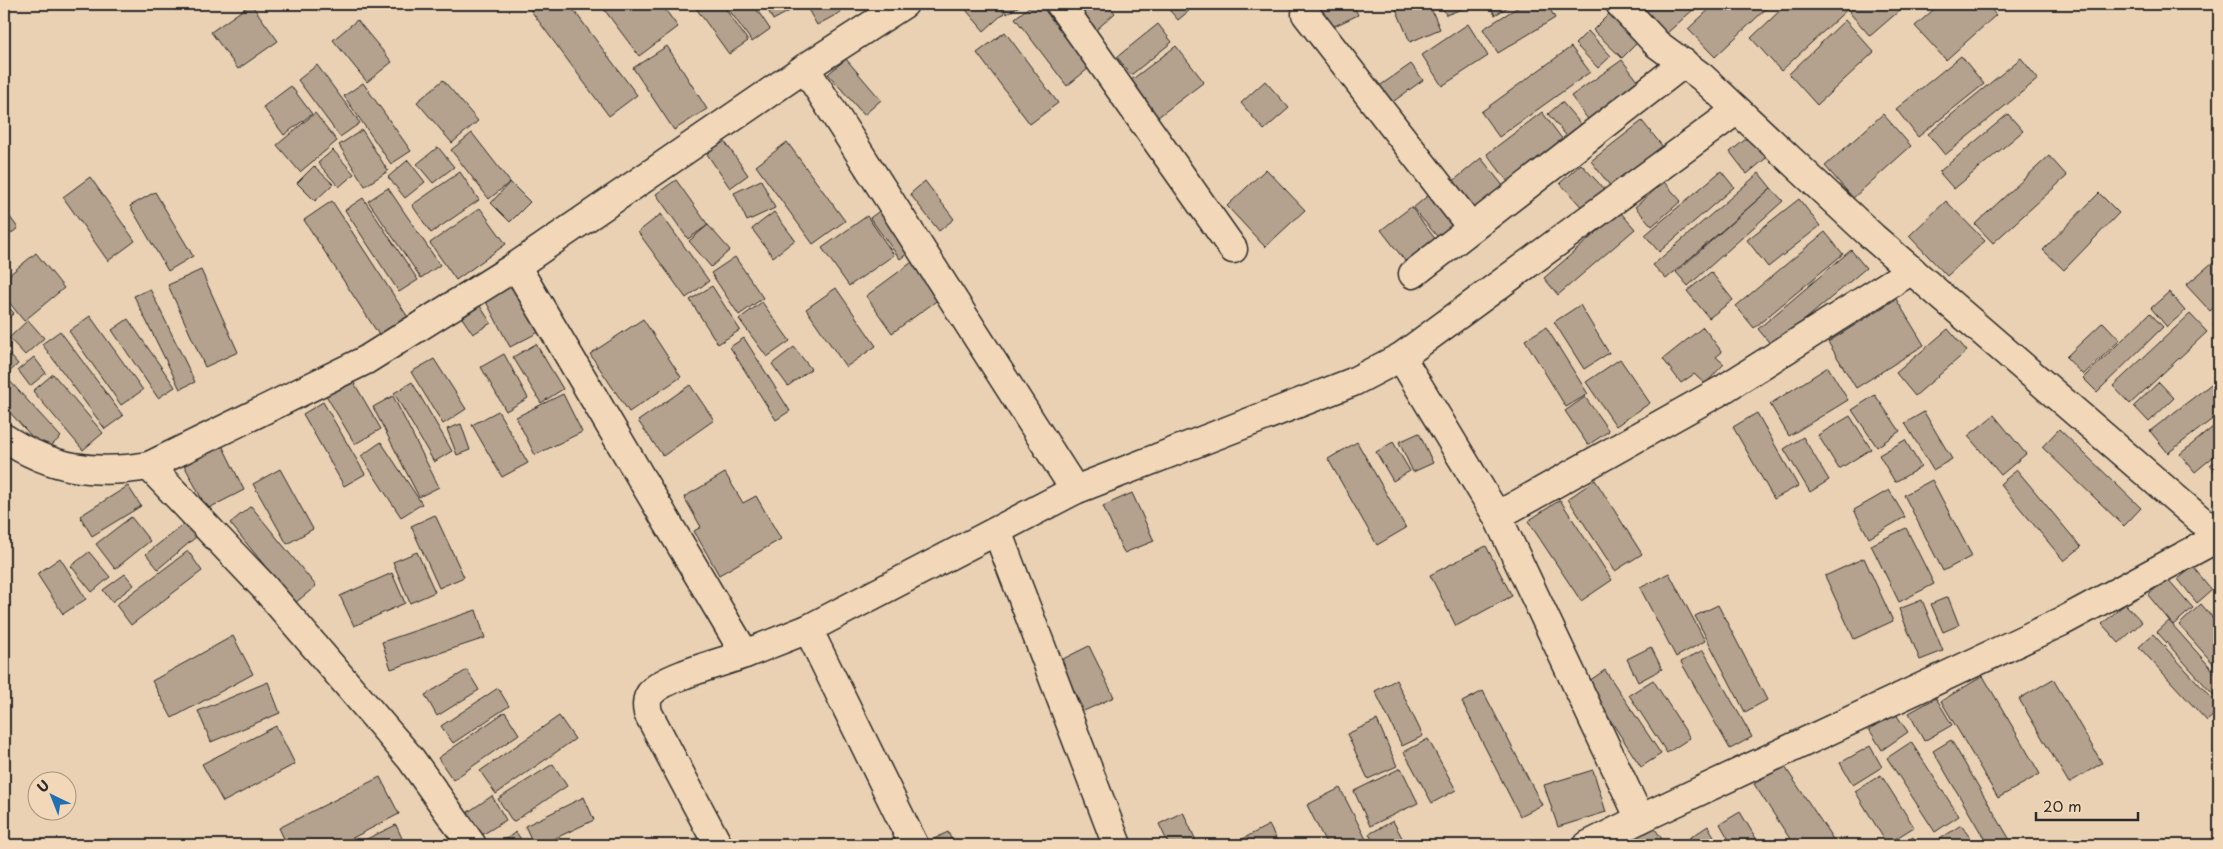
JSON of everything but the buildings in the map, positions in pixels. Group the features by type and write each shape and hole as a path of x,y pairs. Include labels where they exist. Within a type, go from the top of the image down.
{"street":[{"path":"4,438 46,462 77,468 119,471 149,466 366,360 516,266 805,68 904,4"},
{"path":"1060,4 1232,249"},
{"path":"1602,842 1640,819 2063,622 2219,537 1912,270 1702,77 1657,44 1620,4"},
{"path":"1306,14 1472,228"},
{"path":"1413,274 1684,63"},
{"path":"805,68 1075,490"},
{"path":"718,845 648,712 647,699 653,691 668,681 808,629 1075,490 1353,382 1401,357 1737,110"},
{"path":"516,266 745,654"},
{"path":"1497,516 1722,390 1912,270"},
{"path":"1401,357 1497,516 1640,819"},
{"path":"149,466 264,586 392,736 417,766 472,845"},
{"path":"997,531 1117,845"},
{"path":"808,629 914,845"}]}
